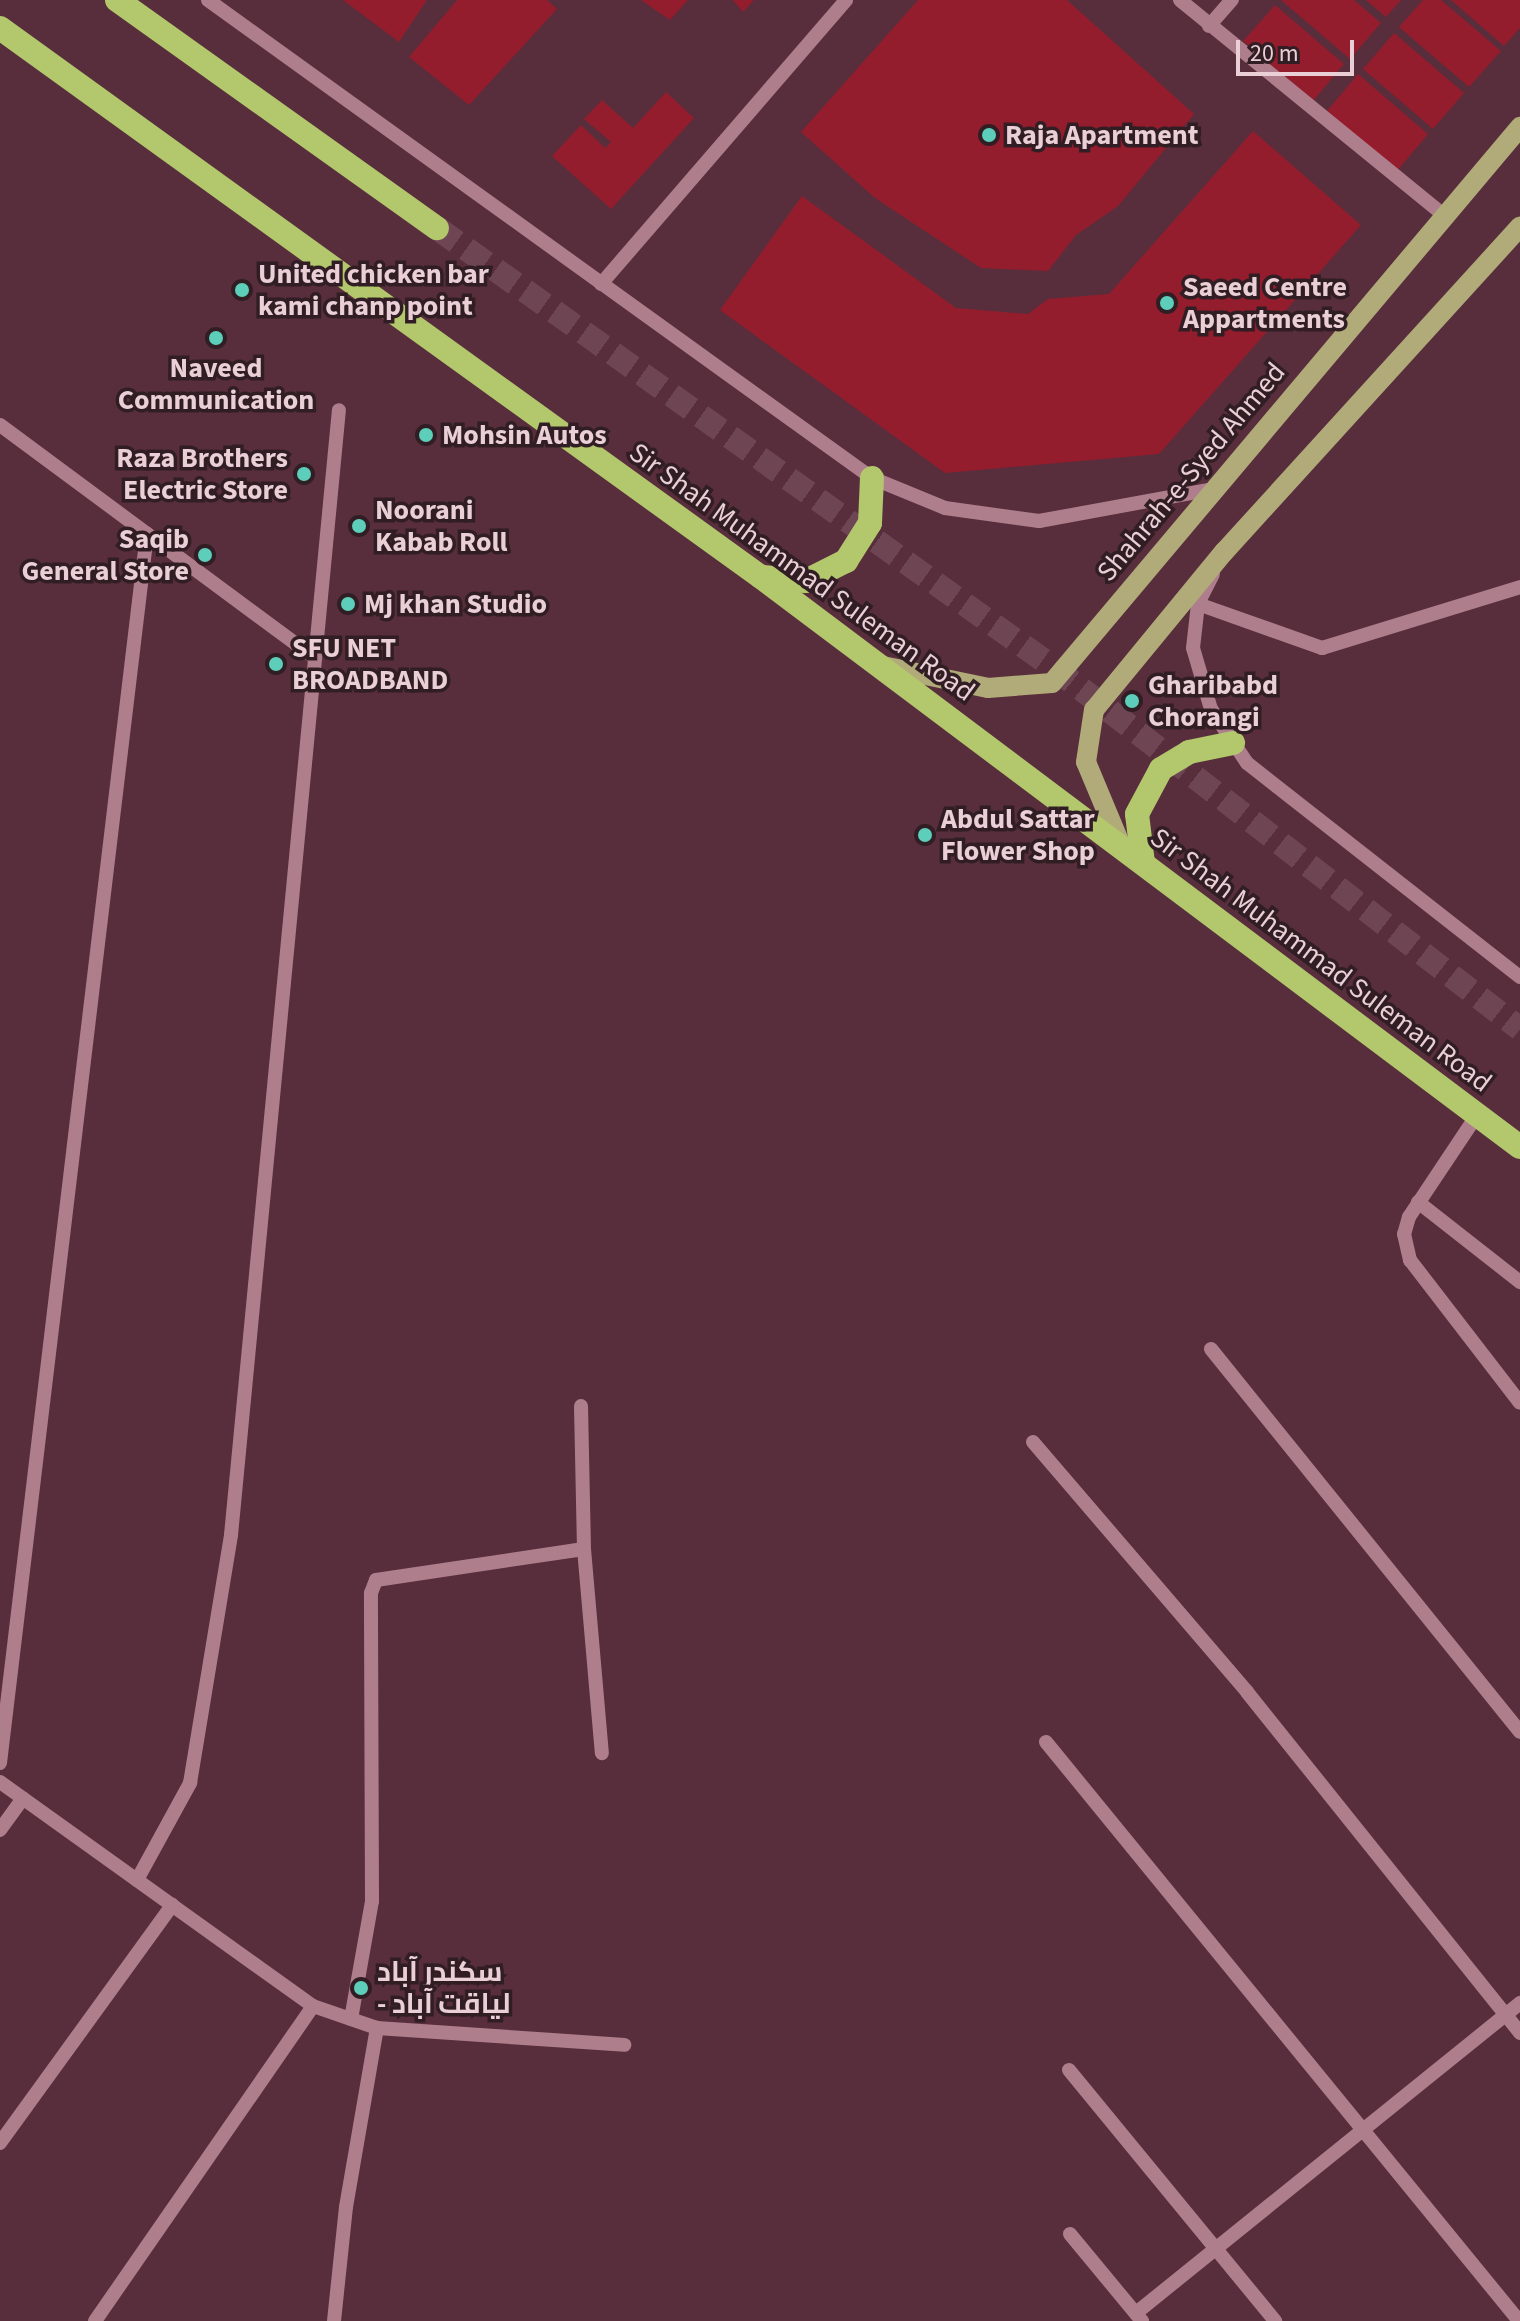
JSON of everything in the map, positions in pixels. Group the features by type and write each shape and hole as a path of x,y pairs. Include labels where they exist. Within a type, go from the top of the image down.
{"highway":[{"path":"117,0 437,228"},
{"name":"Sir Shah Muhammad Suleman Road","path":"0,28 761,577 1520,1147"},
{"path":"761,577 806,581 846,561 870,523 872,478"},
{"path":"1143,863 1137,814 1161,769 1189,752 1233,743"}],"main road":[{"name":"Shahrah-e-Syed Ahmed","path":"878,665 988,688 1052,683 1442,214 1520,127"},
{"path":"1122,848 1086,762 1094,710 1224,552 1520,227"}],"street":[{"path":"208,0 872,478 945,508 1039,521 1214,489"},
{"path":"601,284 846,0"},
{"path":"1180,0 1442,214"},
{"path":"1209,26 1232,0"},
{"path":"137,1880 190,1783 231,1535 339,410"},
{"path":"0,425 314,657"},
{"path":"0,1763 147,534"},
{"path":"1224,552 1198,604 1193,648 1211,709 1233,743 1259,772 1520,977"},
{"path":"1198,604 1322,648 1520,587"},
{"path":"1477,1115 1418,1202 1404,1234 1410,1260 1520,1403"},
{"path":"1418,1202 1520,1282"},
{"path":"1211,1349 1520,1732"},
{"path":"581,1406 584,1549 602,1753"},
{"path":"1033,1442 1247,1692 1520,2033"},
{"path":"351,2019 372,1901 371,1593 376,1580 584,1549"},
{"path":"1046,1742 1519,2321"},
{"path":"0,1782 313,2006 377,2028 624,2045"},
{"path":"0,1830 23,1798"},
{"path":"0,2143 172,1905"},
{"path":"1070,2234 1139,2317 1216,2249 1520,2003"},
{"path":"95,2321 313,2006"},
{"path":"334,2321 346,2207 377,2028"},
{"path":"1069,2070 1275,2321"}],"building":[{"path":"343,0 427,0 399,42"},
{"path":"457,0 547,0 557,9 469,105 409,57"},
{"path":"641,0 688,0 670,20"},
{"path":"733,0 754,0 743,12"},
{"name":"Raja Apartment","path":"918,0 1067,0 1194,114 1118,206 1076,235 1048,271 981,268 875,198 801,132"},
{"path":"1281,0 1354,0 1381,23 1350,59"},
{"path":"1366,0 1401,0 1386,17"},
{"path":"1423,0 1441,0 1501,51 1469,87 1399,27"},
{"path":"1451,0 1520,0 1520,28 1504,46"},
{"path":"1275,5 1344,64 1313,101 1243,41"},
{"path":"1394,33 1464,93 1433,129 1363,69"},
{"path":"1358,74 1428,134 1397,171 1327,111"},
{"path":"666,92 694,118 611,209 552,156 581,125 605,148 611,142 584,119 602,100 633,128"},
{"name":"Saeed Centre Appartments","path":"1253,131 1361,225 1159,454 945,473 720,310 802,196 956,308 1028,314 1048,299 1109,294"}],"tunnel":[{"path":"437,228 1053,667 1520,1029"}],"place":[{"name":"Raja Apartment","path":"989,135"},
{"name":"United chicken bar kami chanp point","path":"242,290"},
{"name":"Saeed Centre Appartments","path":"1167,303"},
{"name":"Naveed Communication","path":"216,338"},
{"name":"Mohsin Autos","path":"426,435"},
{"name":"Raza Brothers Electric Store","path":"304,474"},
{"name":"Noorani Kabab Roll","path":"359,526"},
{"name":"Saqib General Store","path":"205,555"},
{"name":"Mj khan Studio","path":"348,604"},
{"name":"SFU NET BROADBAND","path":"276,664"},
{"name":"Gharibabd Chorangi","path":"1132,701"},
{"name":"Abdul Sattar Flower Shop","path":"925,835"},
{"name":"سکندر آباد - لیاقت آباد","path":"361,1988"}]}
